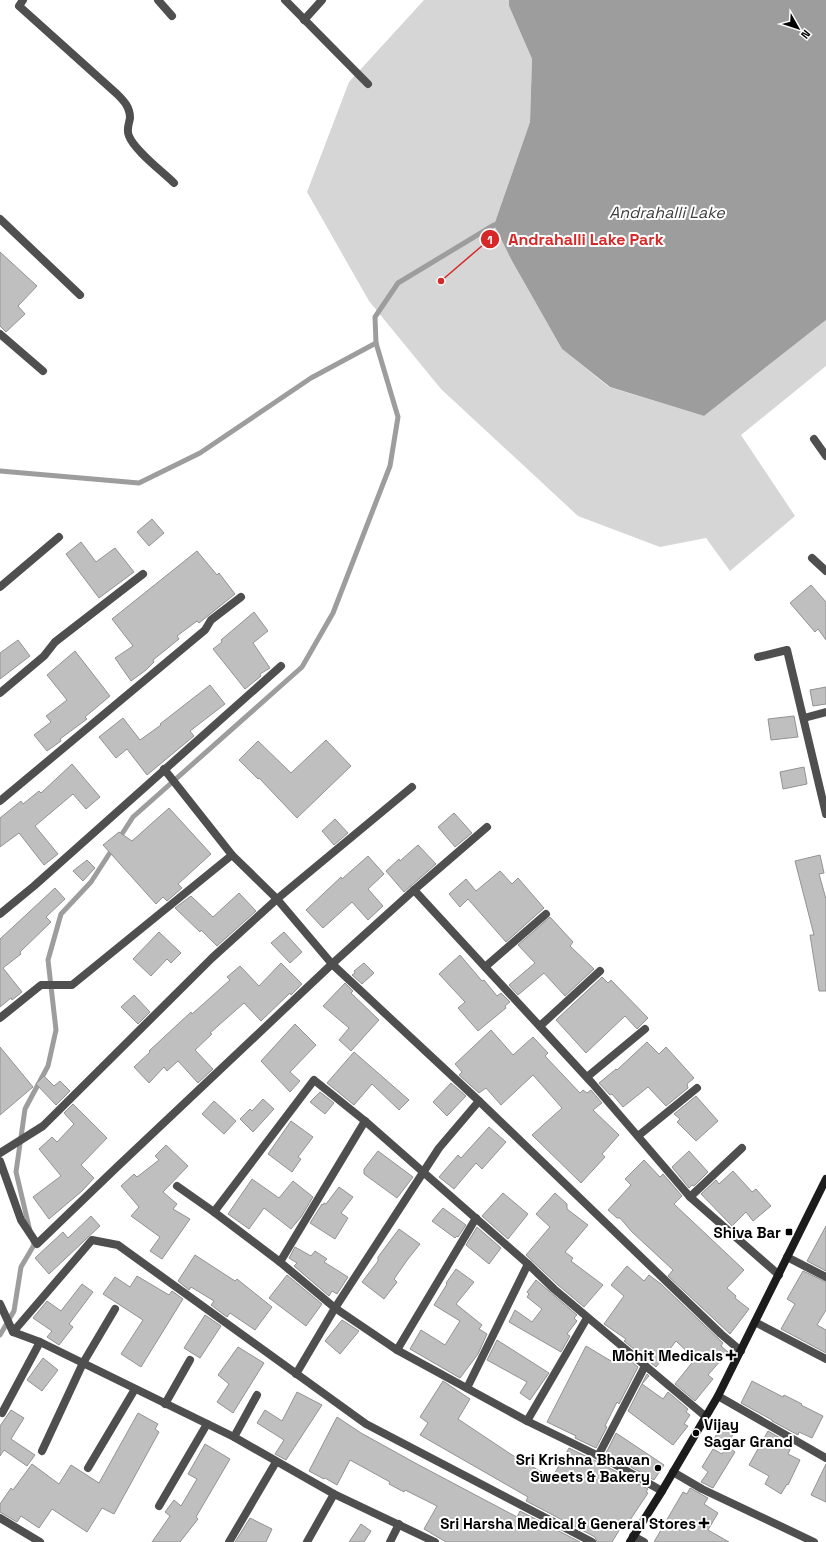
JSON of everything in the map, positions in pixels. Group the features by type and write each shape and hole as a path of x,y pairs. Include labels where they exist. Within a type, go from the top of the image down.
{"street":[{"path":"23,0 20,6 117,94 128,106 130,118 127,128 129,136 136,147 174,183"},
{"path":"158,0 172,16"},
{"path":"285,0 368,84"},
{"path":"304,20 322,0"},
{"path":"0,219 80,295"},
{"path":"0,334 43,371"},
{"path":"814,439 826,456"},
{"path":"0,587 59,537"},
{"path":"812,558 826,571"},
{"path":"0,693 44,656 55,642 143,574"},
{"path":"0,802 205,630 211,620 241,597"},
{"path":"758,657 787,650 826,814"},
{"path":"0,914 167,772 281,666"},
{"path":"804,718 826,712"},
{"path":"167,772 232,855 277,899 332,964 479,1101 715,1329 740,1351"},
{"path":"0,1153 43,1126 212,958 277,899 412,787"},
{"path":"0,1161 21,1220 37,1244 332,964 487,827"},
{"path":"0,1018 41,985 72,985 232,855"},
{"path":"414,890 587,1077 690,1197 779,1275"},
{"path":"485,967 546,914"},
{"path":"540,1026 600,971"},
{"path":"587,1077 645,1029"},
{"path":"214,1212 314,1080 424,1171 587,1318 705,1416"},
{"path":"638,1136 697,1088"},
{"path":"296,1374 335,1308 439,1148 479,1101"},
{"path":"280,1262 365,1121"},
{"path":"690,1197 742,1148"},
{"path":"644,1542 631,1539 662,1491 718,1396 779,1275 786,1257 826,1180"},
{"path":"177,1186 280,1262 335,1308 397,1350 527,1421 598,1456 662,1491"},
{"path":"397,1350 476,1218"},
{"path":"13,1332 92,1240 118,1245 366,1424 592,1542"},
{"path":"786,1257 826,1277"},
{"path":"467,1388 528,1264"},
{"path":"0,1304 13,1332 40,1342 208,1424 234,1437 334,1494 435,1542"},
{"path":"42,1451 83,1363 116,1309"},
{"path":"527,1421 587,1318"},
{"path":"754,1322 826,1359"},
{"path":"2,1413 40,1342"},
{"path":"165,1404 190,1360"},
{"path":"598,1456 646,1366"},
{"path":"88,1468 135,1389"},
{"path":"234,1437 257,1395"},
{"path":"718,1396 826,1458"},
{"path":"159,1506 208,1424"},
{"path":"229,1542 276,1462"},
{"path":"673,1472 702,1489 814,1542"},
{"path":"307,1542 334,1494"},
{"path":"0,1518 40,1542"},
{"path":"390,1542 398,1524"}],"shaded area":[{"path":"424,0 509,0 509,6 532,59 530,122 494,225 512,261 562,349 609,387 704,416 826,320 826,366 741,435 795,516 730,571 706,538 660,547 578,516 441,389 369,301 307,192 349,82"}],"water":[{"name":"Andrahalli Lake","path":"509,0 826,0 826,320 704,416 610,387 562,349 512,261 494,225 530,122 532,59 509,6"}],"building":[{"path":"0,252 37,286 18,306 25,314 6,332 0,326"},
{"path":"152,519 164,533 149,546 137,532"},
{"path":"81,542 96,562 115,548 134,572 99,598 66,554"},
{"path":"197,551 217,575 219,573 235,594 199,623 197,621 177,636 179,639 153,660 154,662 146,670 131,681 115,658 133,646 112,619"},
{"path":"811,585 826,602 826,640 818,629 815,632 790,603"},
{"path":"254,612 268,631 253,643 270,668 260,674 261,676 245,689 213,649 222,642 221,640"},
{"path":"18,640 30,656 0,679 0,653"},
{"path":"75,651 110,696 85,717 87,719 60,739 61,741 47,751 34,735 51,722 46,716 67,700 47,675"},
{"path":"210,685 225,704 190,731 194,736 147,775 127,749 116,758 99,737 123,718 140,740"},
{"path":"826,687 826,704 813,706 810,690"},
{"path":"794,716 798,737 771,740 768,719"},
{"path":"326,740 351,766 297,818 259,778 258,779 239,760 258,741 291,773"},
{"path":"72,764 100,797 86,809 73,794 35,826 58,854 44,865 19,833 0,847 0,818 21,801 23,804 39,791 41,793"},
{"path":"804,767 807,784 783,789 780,772"},
{"path":"169,808 211,854 178,884 182,888 167,901 163,897 156,904 103,845 119,832 132,841"},
{"path":"454,813 472,833 455,847 438,827"},
{"path":"335,819 348,833 334,845 322,831"},
{"path":"418,845 436,864 404,892 386,871"},
{"path":"820,855 824,873 819,874 826,899 826,991 819,991 810,935 814,935 795,861"},
{"path":"368,856 384,874 368,889 383,906 368,920 352,902 323,928 306,910 341,877 342,879"},
{"path":"87,860 95,868 83,881 73,871"},
{"path":"500,871 512,884 518,878 544,908 506,942 468,899 460,907 449,894 466,879 476,891"},
{"path":"55,888 65,899 46,917 51,922 20,952 21,954 3,968 22,992 12,1000 11,998 0,1007 0,939"},
{"path":"239,893 256,911 217,946 175,908 191,896 213,917"},
{"path":"550,917 573,942 570,946 594,969 565,996 544,973 518,995 509,985 535,963 518,945"},
{"path":"159,932 181,953 171,963 167,959 151,976 133,959"},
{"path":"284,932 302,952 290,963 271,943"},
{"path":"460,955 497,996 501,993 510,1002 505,1006 506,1008 478,1031 458,1008 465,1002 439,974"},
{"path":"281,963 302,984 291,995 290,993 261,1021 244,1003 210,1033 212,1034 195,1050 213,1069 198,1083 178,1061 167,1071 164,1067 149,1083 134,1067 191,1012 192,1014 230,980 227,977 240,966 259,986"},
{"path":"364,963 374,973 362,984 352,975 355,973 354,971"},
{"path":"602,977 608,983 611,980 648,1018 637,1029 625,1016 586,1053 556,1020"},
{"path":"345,983 353,991 351,993 379,1020 351,1051 339,1040 349,1028 323,1006"},
{"path":"134,995 150,1012 138,1024 121,1007"},
{"path":"295,1024 316,1045 290,1072 300,1081 290,1092 261,1061"},
{"path":"491,1030 513,1055 533,1037 548,1053 545,1056 580,1093 583,1090 587,1093 591,1090 602,1103 593,1110 619,1135 602,1154 605,1157 581,1183 532,1135 562,1108 533,1075 501,1105 486,1088 479,1093 459,1075 462,1072 455,1064"},
{"path":"647,1042 659,1054 666,1047 694,1078 687,1084 688,1088 666,1106 648,1087 623,1107 612,1094 610,1095 599,1083 616,1069 617,1070"},
{"path":"0,1047 33,1087 0,1115"},
{"path":"354,1052 409,1100 399,1110 372,1084 354,1105 327,1083"},
{"path":"44,1076 54,1086 60,1081 70,1091 56,1105 36,1084"},
{"path":"451,1083 466,1096 447,1116 433,1102"},
{"path":"320,1092 334,1103 325,1114 310,1102"},
{"path":"696,1096 718,1121 696,1141 677,1122 680,1119 674,1114"},
{"path":"263,1099 274,1109 253,1132 240,1119 250,1109 252,1111"},
{"path":"214,1101 236,1121 224,1134 202,1114"},
{"path":"73,1104 107,1138 81,1165 94,1178 82,1191 49,1219 33,1197 61,1176 39,1149 52,1137 57,1142 74,1124 64,1113"},
{"path":"291,1121 313,1137 298,1157 301,1159 292,1172 268,1154"},
{"path":"489,1127 506,1142 482,1169 476,1163 454,1189 439,1177 458,1155 461,1158"},
{"path":"166,1145 188,1166 163,1192 177,1204 173,1209 190,1219 162,1259 150,1251 160,1237 131,1216 139,1207 121,1186 134,1174 137,1177 159,1160 155,1156"},
{"path":"378,1151 413,1177 397,1198 364,1174 364,1169"},
{"path":"689,1151 708,1172 694,1186 692,1185 689,1188 672,1167"},
{"path":"644,1160 660,1177 663,1174 682,1196 674,1204 744,1270 727,1288 736,1296 735,1298 749,1309 730,1334 668,1276 673,1270 632,1232 620,1218 617,1218 608,1210 631,1185 625,1179"},
{"path":"733,1171 752,1192 756,1189 771,1206 753,1221 746,1212 732,1226 701,1194 716,1180 719,1184"},
{"path":"252,1179 279,1198 293,1181 313,1197 301,1217 291,1229 264,1208 249,1229 228,1214"},
{"path":"339,1187 353,1197 341,1213 348,1218 335,1239 310,1223 322,1204 326,1204"},
{"path":"503,1193 528,1214 508,1239 482,1216"},
{"path":"555,1193 567,1204 567,1209 588,1225 565,1252 573,1258 571,1261 603,1285 584,1307 526,1255 550,1227 536,1214"},
{"path":"443,1208 466,1225 458,1237 457,1236 455,1238 432,1221"},
{"path":"91,1216 100,1226 49,1274 35,1258 63,1232 68,1238"},
{"path":"826,1226 826,1271 807,1261"},
{"path":"477,1227 501,1248 489,1264 466,1245"},
{"path":"399,1229 420,1244 394,1279 397,1282 384,1299 362,1282"},
{"path":"295,1247 311,1256 315,1251 327,1259 324,1262 348,1277 337,1294 332,1291 329,1296 294,1266 297,1263 289,1258"},
{"path":"195,1255 235,1281 237,1279 272,1307 255,1330 230,1313 227,1317 211,1305 214,1301 191,1287 189,1290 178,1281"},
{"path":"627,1266 644,1281 649,1275 661,1284 723,1343 721,1346 728,1352 708,1375 713,1379 695,1401 675,1384 695,1359 676,1341 656,1367 624,1341 626,1339 604,1324 624,1296 611,1285"},
{"path":"456,1269 474,1282 456,1304 482,1325 479,1329 487,1334 478,1354 460,1378 410,1349 421,1330 445,1345 460,1321 434,1305 447,1284 446,1283"},
{"path":"803,1271 826,1282 826,1310 817,1325 826,1330 826,1353 781,1329 795,1304 787,1299"},
{"path":"287,1275 322,1304 306,1326 269,1298"},
{"path":"137,1276 169,1295 172,1291 183,1299 141,1367 121,1354 143,1320 103,1294 115,1277 130,1287"},
{"path":"536,1280 577,1315 574,1318 577,1321 567,1334 570,1336 561,1352 509,1322 515,1310 532,1322 542,1309 527,1297 529,1294 527,1292"},
{"path":"82,1284 93,1292 69,1324 73,1327 59,1345 47,1337 52,1331 33,1318 47,1301 61,1311"},
{"path":"205,1315 221,1326 200,1358 184,1348"},
{"path":"342,1320 359,1331 340,1354 325,1341"},
{"path":"497,1340 549,1373 530,1400 520,1393 527,1382 487,1360"},
{"path":"586,1346 611,1361 618,1350 638,1367 619,1404 617,1402 605,1426 607,1427 596,1448 575,1438 576,1436 547,1422"},
{"path":"238,1347 264,1363 233,1413 217,1402 229,1384 218,1375"},
{"path":"43,1358 58,1370 42,1391 27,1380"},
{"path":"647,1374 649,1376 642,1384 663,1399 668,1392 688,1409 686,1412 690,1415 684,1424 688,1426 673,1445 628,1411"},
{"path":"443,1381 470,1399 458,1419 512,1455 552,1478 569,1448 648,1489 646,1492 648,1493 626,1526 623,1524 612,1542 597,1542 595,1537 526,1501 528,1497 420,1435 428,1423 420,1417"},
{"path":"752,1381 783,1397 784,1395 823,1416 812,1438 799,1432 798,1435 741,1403"},
{"path":"297,1392 322,1405 286,1460 275,1454 284,1440 257,1423 265,1410 282,1421"},
{"path":"11,1410 24,1418 11,1439 35,1455 27,1466 4,1450 0,1456 0,1426"},
{"path":"138,1413 158,1424 155,1429 159,1432 114,1514 102,1508 87,1532 52,1509 39,1528 21,1516 17,1522 0,1512 0,1504 11,1488 13,1490 32,1464 59,1484 71,1465 99,1483"},
{"path":"337,1417 361,1433 517,1517 520,1511 580,1542 446,1542 424,1529 437,1506 405,1490 404,1492 389,1484 390,1482 350,1460 337,1485 309,1471"},
{"path":"725,1420 737,1427 724,1451 711,1444"},
{"path":"768,1431 792,1445 788,1454 800,1460 788,1485 787,1484 781,1494 765,1484 769,1476 749,1465"},
{"path":"616,1433 664,1465 654,1480 606,1453"},
{"path":"205,1444 230,1459 196,1517 198,1519 180,1542 152,1542 170,1516 165,1512 174,1500 181,1506 197,1479 188,1474"},
{"path":"727,1446 735,1452 713,1488 701,1482 708,1472 702,1467 713,1449 722,1454"},
{"path":"826,1464 826,1502 811,1495"},
{"path":"690,1488 708,1498 704,1504 718,1513 708,1530 729,1542 654,1542 683,1492 687,1494"},
{"path":"250,1518 272,1529 266,1542 235,1542"},
{"path":"361,1524 371,1531 364,1542 349,1542"}],"waterway":[{"path":"0,471 139,483 200,453 311,378 376,343 375,317 398,283 494,225 501,224"},
{"path":"118,840 133,817 302,667 333,613 390,466 398,417 376,343"},
{"path":"30,1231 16,1172 25,1109 48,1066 56,1030 48,960 61,914 91,882 113,848"},
{"path":"0,1335 14,1311 21,1267 34,1245 33,1240"}],"place":[{"name":"Andrahalli Lake Park","path":"441,281"},
{"name":"Shiva Bar","path":"789,1232"},
{"name":"Mohit Medicals","path":"731,1355"},
{"name":"Vijay Sagar Grand","path":"696,1433"},
{"name":"Sri Krishna Bhavan Sweets & Bakery","path":"658,1468"},
{"name":"Sri Harsha Medical & General Stores","path":"704,1523"}]}
